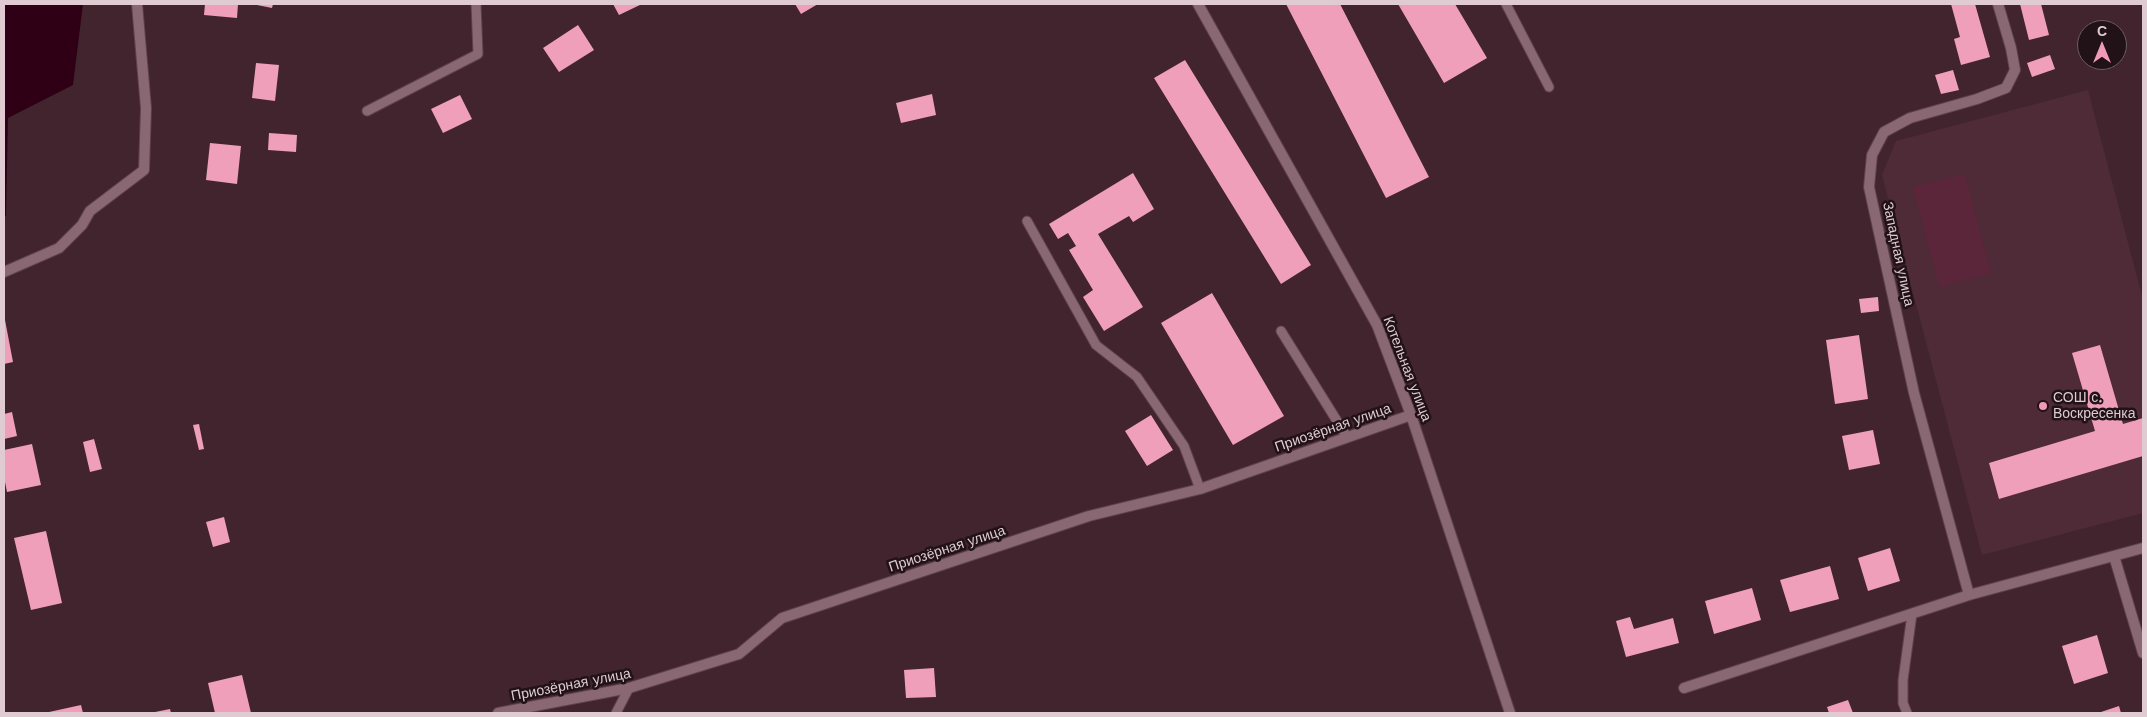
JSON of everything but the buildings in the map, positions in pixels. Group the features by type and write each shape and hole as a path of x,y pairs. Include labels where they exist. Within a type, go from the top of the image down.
{"street":[{"path":"4,272 59,248 82,225 90,211 144,170 146,108 136,4"},
{"name":"Котельная улица","path":"1198,4 1377,326 1411,416 1510,713"},
{"name":"Западная улица","path":"1969,595 1914,393 1869,187 1872,155 1884,132 1910,118 1977,99 2006,88 2015,70 2011,48 1998,4"},
{"name":"Приозёрная улица","path":"498,713 629,688 739,654 782,618 1089,516 1200,489 1411,416"},
{"path":"1684,688 1969,595 2143,548"},
{"path":"2114,556 2143,653"}],"lane":[{"path":"367,111 478,54 476,4"},
{"path":"1506,4 1549,87"},
{"path":"1027,222 1096,345 1137,377 1184,446 1200,489"},
{"path":"1281,332 1347,437"},
{"path":"1906,713 1903,703 1902,680 1912,614"},
{"path":"616,713 629,688"}],"shaded area":[{"path":"4,4 83,4 73,85 8,118 6,216 4,217"},
{"name":"СОШ с. Воскресенка","path":"2088,90 2143,300 2143,513 1982,555 1882,175 1896,141"},
{"path":"1965,174 1991,273 1939,287 1913,187"}],"place":[{"name":"СОШ с. Воскресенка","path":"2043,406"}]}
